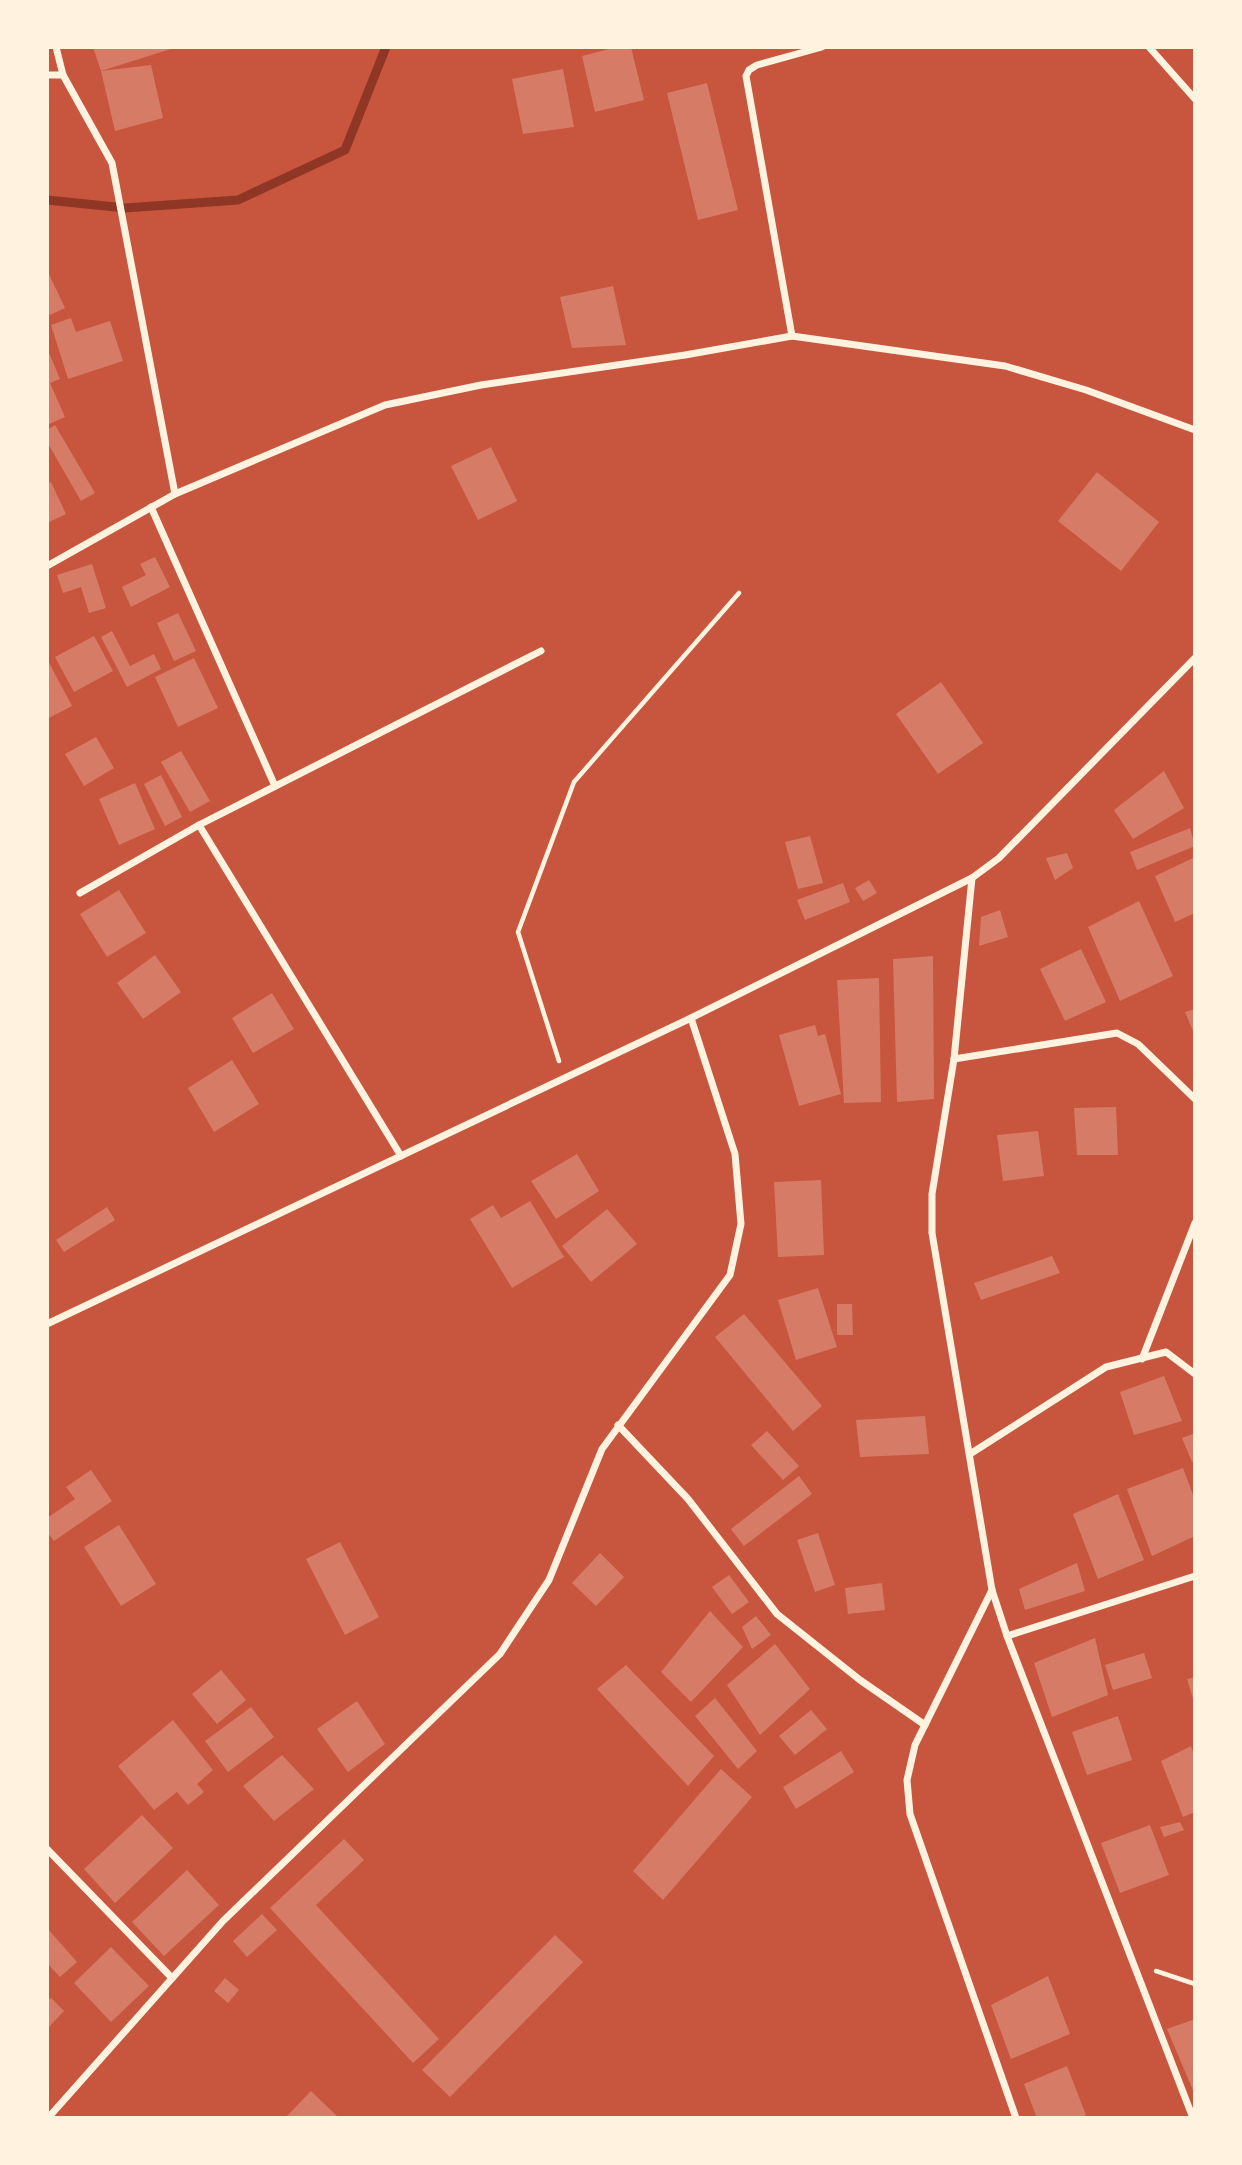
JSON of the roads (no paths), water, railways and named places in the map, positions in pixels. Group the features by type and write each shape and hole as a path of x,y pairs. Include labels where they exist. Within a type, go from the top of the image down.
{"street":[{"path":"56,47 63,75 113,163 175,494"},
{"path":"792,336 746,76 749,70 757,65 822,47"},
{"path":"1149,47 1195,99"},
{"path":"47,75 63,75"},
{"path":"47,566 175,494 385,405 481,385 685,355 792,336 1005,366 1086,390 1195,430"},
{"path":"151,507 275,786"},
{"path":"80,893 199,825 541,651"},
{"path":"47,1324 691,1018 972,878 999,858 1195,658"},
{"path":"199,825 401,1156"},
{"path":"972,878 954,1059 932,1194 932,1233 992,1590 1007,1636 1193,2118"},
{"path":"48,2118 223,1921 500,1654 549,1580 602,1449 730,1275 741,1224 735,1154 691,1018"},
{"path":"954,1059 1117,1033 1138,1044 1195,1099"},
{"path":"1142,1359 1195,1223"},
{"path":"970,1454 1106,1367 1166,1352 1195,1374"},
{"path":"618,1425 688,1499 777,1614 860,1680 925,1725"},
{"path":"1007,1636 1195,1576"},
{"path":"992,1590 915,1745 907,1780 910,1814 1016,2118"},
{"path":"47,1849 172,1978"}],"waterway":[{"path":"47,200 125,208 238,200 345,150 386,47"}]}
